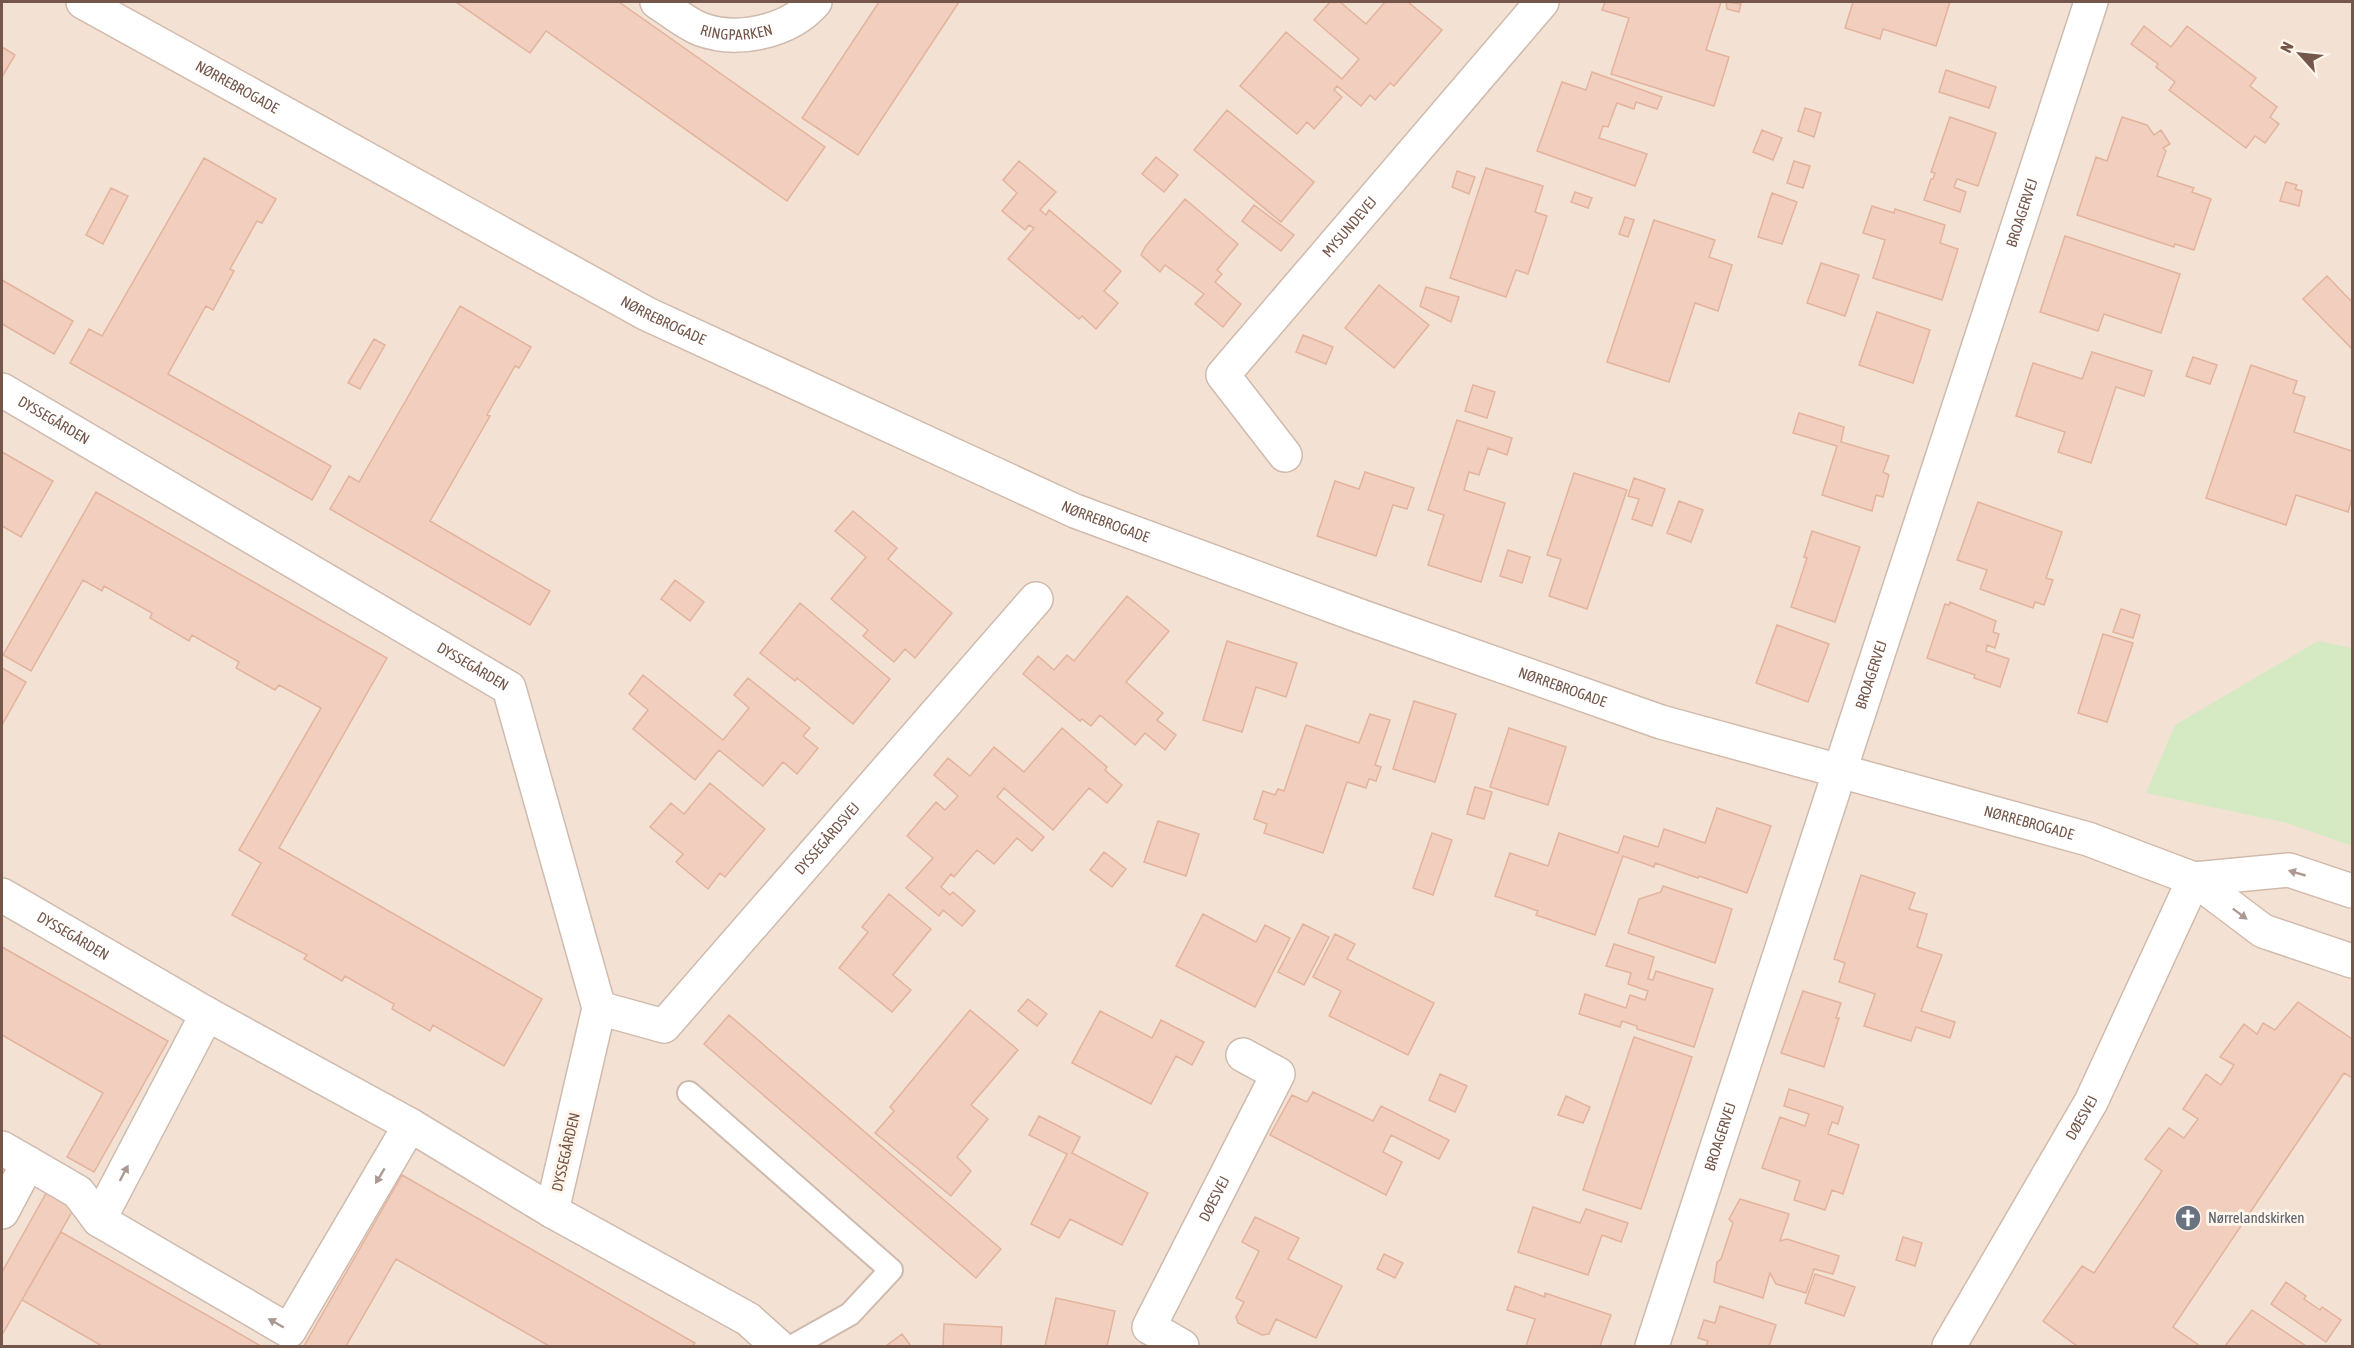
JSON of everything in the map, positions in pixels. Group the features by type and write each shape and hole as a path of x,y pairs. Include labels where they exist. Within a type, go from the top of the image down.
{"street":[{"name":"NØRREBROGADE","path":"83,2 646,314 1075,511 1360,616 1660,722 2088,839 2194,879 2263,932 2352,962"},
{"name":"RINGPARKEN","path":"657,2 700,29 747,36 779,27 815,2"},
{"name":"MYSUNDEVEJ","path":"1285,455 1223,375 1542,2"},
{"name":"BROAGERVEJ","path":"1652,1347 2091,2"},
{"name":"DYSSEGÅRDEN","path":"2,390 509,688 599,1008 552,1211"},
{"name":"DYSSEGÅRDSVEJ","path":"599,1008 664,1026 1036,599"},
{"name":"NØRREBROGADE","path":"2194,879 2289,870 2352,891"},
{"name":"DØESVEJ","path":"1949,1347 2091,1102 2194,879"},
{"name":"DYSSEGÅRDEN","path":"2,895 207,1014 410,1125 552,1211 748,1319 778,1347"},
{"path":"99,1220 207,1014"},
{"name":"DØESVEJ","path":"1182,1347 1149,1327 1278,1074 1243,1055"},
{"path":"2,1212 15,1156 78,1192 99,1220 289,1330 410,1125"}],"lane":[{"path":"690,1093 891,1270 850,1314 793,1347"}],"shaded area":[{"path":"2,2 2352,2 2352,1346 2,1346"}],"green space":[{"path":"2318,641 2352,648 2352,846 2287,823 2146,793 2175,725"}],"building":[{"path":"456,2 619,2 825,147 787,201 546,31 530,53"},
{"path":"879,2 959,2 858,155 802,118"},
{"path":"1330,2 1340,2 1366,24 1385,2 1408,2 1442,30 1394,86 1390,83 1375,100 1370,95 1361,106 1337,86 1334,90 1342,97 1314,129 1307,122 1297,134 1240,86 1286,32 1342,79 1359,59 1314,20"},
{"path":"1605,2 1721,2 1706,50 1729,57 1714,106 1611,74 1629,18 1602,10"},
{"path":"1726,2 1741,4 1739,12 1727,9"},
{"path":"1853,2 1950,2 1936,46 1883,29 1880,39 1845,28"},
{"path":"2144,26 2171,47 2187,26 2256,78 2250,86 2277,107 2270,117 2279,124 2265,143 2255,136 2246,148 2169,90 2175,82 2156,67 2158,64 2131,44"},
{"path":"2,47 15,55 2,77"},
{"path":"1946,70 1996,87 1989,108 1939,92"},
{"path":"1592,72 1662,97 1657,109 1636,102 1634,109 1617,103 1608,127 1603,126 1599,138 1647,154 1635,186 1537,151 1562,82 1586,90"},
{"path":"1805,108 1821,113 1814,137 1798,131"},
{"path":"1227,110 1314,182 1281,222 1194,150"},
{"path":"1950,117 1996,133 1978,186 1957,179 1954,187 1966,192 1960,212 1924,200 1935,173 1931,172"},
{"path":"2122,117 2147,125 2154,135 2161,130 2170,144 2163,148 2166,151 2157,176 2194,188 2192,192 2211,199 2194,250 2175,244 2174,247 2077,215 2096,157 2107,161"},
{"path":"1762,130 1782,138 1773,160 1753,152"},
{"path":"1156,157 1178,175 1164,192 1142,174"},
{"path":"204,158 276,199 262,223 257,221 230,269 234,271 213,310 206,306 168,374 331,466 312,500 70,363 89,329 102,336"},
{"path":"1019,161 1056,192 1040,210 1046,215 1049,210 1121,271 1104,291 1118,303 1096,329 1082,316 1079,319 1008,259 1034,228 1029,225 1025,230 1002,211 1017,193 1003,180"},
{"path":"1794,161 1810,166 1803,188 1787,183"},
{"path":"1486,168 1543,186 1535,212 1547,216 1528,274 1516,270 1506,297 1450,278"},
{"path":"1457,171 1475,177 1469,194 1452,187"},
{"path":"2286,182 2297,185 2295,189 2302,191 2299,206 2280,201"},
{"path":"111,188 128,196 103,244 86,235"},
{"path":"1575,192 1592,198 1588,208 1571,202"},
{"path":"1772,193 1797,202 1782,244 1758,237"},
{"path":"1185,199 1238,244 1217,270 1222,274 1215,282 1241,304 1223,327 1195,304 1204,294 1165,265 1160,272 1141,255"},
{"path":"1254,205 1294,235 1281,251 1242,221"},
{"path":"1872,206 1894,213 1895,209 1945,225 1940,243 1958,249 1942,300 1873,278 1885,240 1863,233"},
{"path":"1625,217 1634,220 1628,237 1619,234"},
{"path":"1654,220 1715,240 1709,257 1732,265 1718,311 1695,303 1669,382 1607,362"},
{"path":"2065,236 2180,274 2161,333 2104,314 2098,331 2040,312"},
{"path":"1821,263 1859,275 1845,316 1807,303"},
{"path":"2327,276 2352,302 2352,349 2303,299"},
{"path":"2,280 73,321 54,354 2,324"},
{"path":"1379,285 1429,325 1394,368 1345,328"},
{"path":"1426,287 1459,297 1451,322 1420,306"},
{"path":"460,306 531,347 519,368 515,366 487,415 490,416 430,521 550,591 530,625 330,509 349,476 359,482"},
{"path":"1877,312 1930,330 1913,383 1859,365"},
{"path":"1303,335 1333,347 1326,364 1296,352"},
{"path":"374,339 385,345 360,389 348,383"},
{"path":"2092,352 2152,371 2144,396 2116,387 2091,463 2058,452 2065,432 2016,416 2033,363 2082,379"},
{"path":"2193,357 2217,365 2210,384 2186,376"},
{"path":"2251,365 2297,381 2293,393 2305,397 2294,432 2352,451 2352,498 2348,512 2296,495 2286,525 2206,498"},
{"path":"1473,385 1495,392 1487,418 1465,411"},
{"path":"1799,413 1844,427 1841,442 1889,456 1883,472 1889,475 1883,497 1876,495 1872,511 1822,495 1837,446 1793,433"},
{"path":"1457,420 1512,438 1507,455 1488,448 1479,475 1469,472 1464,490 1505,503 1481,582 1428,565 1444,515 1428,510"},
{"path":"2,452 53,481 21,537 2,526"},
{"path":"1365,472 1414,488 1407,509 1393,505 1376,556 1317,536 1335,481 1359,489"},
{"path":"1574,473 1627,490 1587,609 1549,596 1561,559 1547,555"},
{"path":"1634,478 1665,489 1652,526 1632,519 1639,499 1628,496"},
{"path":"96,492 387,658 279,848 542,999 504,1066 433,1025 430,1031 392,1009 394,1004 345,976 342,981 304,959 307,955 232,915 261,863 239,850 321,708 279,685 275,690 236,668 239,662 192,635 189,641 150,618 152,613 104,586 102,591 83,580 31,671 3,655"},
{"path":"1679,501 1703,510 1691,542 1667,533"},
{"path":"1978,502 2062,532 2046,578 2053,580 2044,605 2035,602 2033,608 1980,589 1987,570 1957,560"},
{"path":"853,511 897,548 888,559 952,613 915,658 905,649 894,662 863,636 868,630 831,599 866,557 835,531"},
{"path":"1812,531 1860,547 1835,622 1791,607 1807,558 1804,557"},
{"path":"1508,550 1530,557 1522,583 1500,576"},
{"path":"675,580 704,602 690,621 661,599"},
{"path":"1127,596 1169,631 1126,682 1163,713 1157,720 1176,735 1165,750 1145,733 1135,745 1100,715 1091,726 1082,719 1080,721 1023,674 1038,656 1054,670 1067,655 1074,661"},
{"path":"1950,602 1996,621 1993,632 1999,634 1995,648 1987,645 1986,651 2009,659 2000,687 1974,678 1975,675 1927,658 1945,604 1949,605"},
{"path":"800,603 890,679 853,724 797,678 795,681 760,653"},
{"path":"2121,609 2140,615 2133,638 2113,632"},
{"path":"1777,625 1829,644 1808,702 1756,683"},
{"path":"2103,634 2133,643 2107,722 2078,713"},
{"path":"1227,641 1297,663 1286,697 1256,687 1242,732 1203,720"},
{"path":"2,668 26,682 2,725"},
{"path":"643,675 723,740 749,708 734,695 748,678 810,728 803,736 818,748 797,774 783,762 763,786 719,750 695,780 633,729 648,710 629,694"},
{"path":"1414,701 1456,714 1435,782 1393,769"},
{"path":"1370,714 1390,720 1375,765 1381,767 1376,781 1369,779 1366,788 1347,782 1323,853 1264,833 1267,824 1254,819 1263,791 1275,795 1278,789 1284,791 1306,725 1359,743"},
{"path":"1062,728 1107,767 1105,770 1122,785 1107,803 1089,788 1053,830 1004,788 997,797 1044,837 1032,851 1017,838 994,864 977,850 954,877 951,874 941,887 950,895 953,892 975,911 962,926 943,910 939,916 906,888 933,858 907,836 936,802 945,810 958,796 934,775 948,758 970,776 994,747 1024,772"},
{"path":"1509,728 1566,747 1548,805 1490,787"},
{"path":"710,783 765,829 725,877 720,873 708,889 676,862 683,854 650,827 671,803 684,814"},
{"path":"1475,787 1492,792 1484,819 1467,814"},
{"path":"1717,808 1771,826 1747,893 1699,876 1698,878 1655,863 1654,867 1623,856 1595,935 1536,915 1538,911 1495,896 1510,853 1548,866 1559,833 1618,853 1624,836 1658,847 1664,829 1705,843"},
{"path":"1158,821 1199,834 1186,876 1144,862"},
{"path":"1432,833 1452,840 1433,895 1413,888"},
{"path":"1104,852 1126,869 1112,887 1090,870"},
{"path":"1861,875 1915,893 1909,909 1927,914 1917,947 1942,955 1921,1011 1955,1022 1950,1038 1916,1027 1911,1041 1864,1026 1875,994 1839,982 1845,963 1834,959"},
{"path":"1663,886 1732,909 1715,963 1628,933 1639,899 1661,892"},
{"path":"889,894 931,929 893,975 911,990 892,1012 839,968 868,932 862,927"},
{"path":"1203,914 1256,942 1265,925 1290,938 1255,1007 1176,966"},
{"path":"1303,924 1329,937 1304,985 1278,972"},
{"path":"1335,934 1355,944 1347,959 1434,1003 1408,1055 1329,1016 1341,991 1313,977"},
{"path":"1614,944 1654,957 1648,979 1653,980 1656,971 1713,989 1694,1047 1637,1029 1637,1026 1622,1021 1620,1027 1579,1014 1585,994 1626,1008 1630,995 1645,1000 1648,991 1628,984 1631,973 1606,966"},
{"path":"2,947 168,1041 94,1172 67,1157 103,1093 2,1035"},
{"path":"1803,991 1841,1003 1836,1018 1839,1018 1824,1067 1781,1053"},
{"path":"1028,999 1047,1014 1037,1026 1018,1011"},
{"name":"Nørrelandskirken","path":"2298,1002 2352,1039 2352,1078 2344,1073 2173,1327 2200,1346 2077,1346 2043,1321 2082,1266 2094,1273 2162,1171 2145,1159 2169,1128 2184,1138 2198,1119 2183,1109 2206,1074 2221,1085 2234,1065 2220,1057 2244,1024 2257,1034 2263,1023 2275,1030"},
{"path":"970,1010 1018,1050 971,1105 988,1119 957,1157 971,1171 951,1196 875,1133 894,1111 890,1107"},
{"path":"1100,1011 1152,1038 1161,1020 1204,1042 1192,1065 1176,1056 1151,1104 1072,1063"},
{"path":"729,1015 1001,1249 976,1278 704,1044"},
{"path":"1634,1037 1692,1057 1641,1209 1583,1190"},
{"path":"1440,1074 1467,1086 1455,1112 1429,1100"},
{"path":"1789,1089 1843,1107 1838,1124 1832,1122 1828,1134 1859,1145 1843,1194 1832,1190 1825,1210 1794,1200 1800,1181 1762,1168 1780,1117 1805,1126 1809,1114 1784,1106"},
{"path":"1313,1092 1373,1121 1381,1106 1449,1140 1439,1159 1391,1135 1383,1152 1402,1162 1386,1195 1270,1135 1292,1095 1307,1102"},
{"path":"1566,1096 1590,1107 1583,1123 1558,1115"},
{"path":"1039,1116 1080,1137 1072,1153 1148,1193 1122,1245 1070,1219 1059,1238 1031,1224 1067,1154 1029,1135"},
{"path":"402,1175 695,1343 693,1346 549,1346 396,1259 346,1346 304,1346"},
{"path":"49,1188 77,1203 2,1335 2,1272"},
{"path":"1740,1199 1789,1214 1780,1241 1787,1239 1839,1256 1833,1274 1814,1269 1806,1293 1776,1284 1770,1273 1763,1298 1714,1282 1717,1262 1721,1259 1733,1223 1729,1219"},
{"path":"1533,1207 1580,1223 1586,1209 1628,1223 1621,1242 1602,1235 1588,1275 1518,1252"},
{"path":"1255,1217 1299,1238 1288,1259 1342,1286 1316,1338 1276,1319 1269,1334 1262,1335 1238,1323 1236,1317 1244,1302 1236,1298 1259,1251 1242,1242"},
{"path":"61,1232 261,1346 102,1346 22,1300"},
{"path":"1903,1237 1922,1243 1915,1266 1896,1260"},
{"path":"1384,1254 1403,1263 1395,1278 1377,1269"},
{"path":"1815,1274 1855,1287 1844,1316 1805,1303"},
{"path":"2286,1282 2306,1296 2304,1299 2320,1310 2322,1307 2341,1320 2326,1342 2271,1304"},
{"path":"1515,1286 1545,1297 1545,1293 1611,1315 1600,1346 1526,1346 1535,1319 1507,1310"},
{"path":"1056,1298 1115,1311 1107,1346 1045,1346"},
{"path":"1720,1306 1776,1325 1769,1346 1706,1346 1708,1341 1698,1338 1704,1320 1715,1323"},
{"path":"2252,1310 2306,1346 2225,1346"},
{"path":"944,1324 1002,1327 1001,1346 943,1346"},
{"path":"902,1334 911,1346 886,1346"}],"place":[{"name":"Nørrelandskirken","path":"2188,1218"}]}
